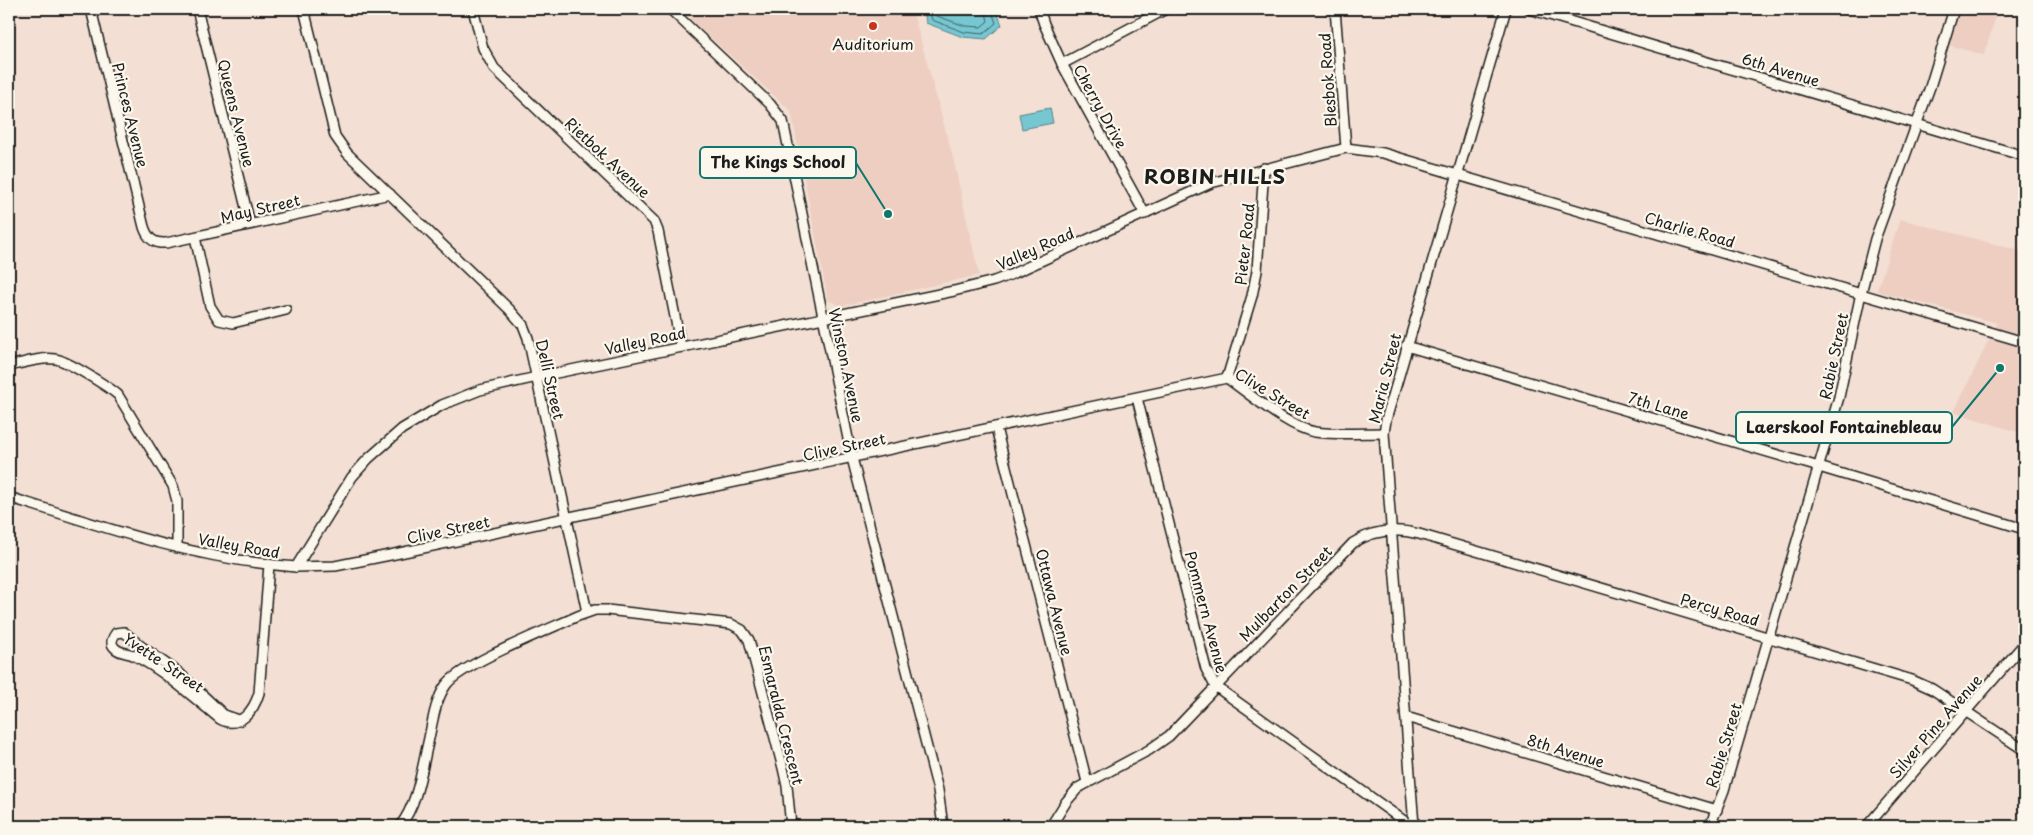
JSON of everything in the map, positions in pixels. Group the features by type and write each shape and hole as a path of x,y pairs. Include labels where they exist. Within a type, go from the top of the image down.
{"street":[{"name":"Princes Avenue","path":"91,9 144,228"},
{"name":"Queens Avenue","path":"198,9 250,224"},
{"name":"Delli Street","path":"304,9 335,136 347,153 518,319 528,338 587,612"},
{"name":"Rietbok Avenue","path":"473,9 483,48 494,68 654,221 658,231 681,347"},
{"name":"Winston Avenue","path":"670,9 770,104 780,116 824,317 852,458 938,790 943,826"},
{"path":"679,17 687,9"},
{"name":"Cherry Drive","path":"1039,9 1047,33 1062,64 1145,214"},
{"path":"1062,64 1166,9"},
{"name":"Blesbok Road","path":"1336,9 1346,148"},
{"name":"Maria Street","path":"1413,826 1384,433 1406,346 1506,9"},
{"name":"6th Avenue","path":"1529,9 2024,156"},
{"name":"Rabie Street","path":"1710,826 1717,810 1769,638 1839,397 1875,239 1937,65 1954,9"},
{"name":"Valley Road","path":"9,496 177,548 269,565 296,567 352,477 368,459 402,429 421,417 464,396 537,377 994,282 1211,183 1346,148"},
{"name":"Charlie Road","path":"1346,148 1383,153 2024,342"},
{"name":"Pieter Road","path":"1227,378 1258,271 1264,168"},
{"name":"May Street","path":"144,228 148,237 158,244 390,194"},
{"path":"195,237 210,306 219,320 233,323 286,310"},
{"name":"7th Lane","path":"1406,346 1819,466 2024,529"},
{"path":"9,366 48,359 60,360 118,395 173,486 177,500 177,548"},
{"name":"Clive Street","path":"296,567 345,564 1227,378 1286,420 1305,430 1325,433 1384,433"},
{"name":"Pommern Avenue","path":"1137,398 1206,669 1215,686 1413,826"},
{"name":"Ottawa Avenue","path":"996,428 1087,782"},
{"name":"Mulbarton Street","path":"1056,825 1072,795 1087,782 1163,741 1353,543 1363,537 1392,530"},
{"name":"Percy Road","path":"1392,530 1418,534 1912,680 1932,689 1965,713 2024,750"},
{"path":"239,720 248,716 255,705 259,693 269,565"},
{"name":"Esmaralda Crescent","path":"400,826 412,806 436,711 441,695 450,680 472,665 587,612 607,610 731,624 746,634 753,653 783,768 787,786 791,826"},
{"name":"Yvette Street","path":"124,632 142,648 179,673 224,715 239,720 233,723 220,719 172,680 135,656 116,650 112,644 114,635 124,632"},
{"name":"Silver Pine Avenue","path":"1867,826 2024,644"},
{"name":"8th Avenue","path":"1406,717 1717,810"}],"shaded area":[{"path":"700,9 912,9 952,154 979,275 841,306 828,300 791,111 690,19"},
{"path":"1959,9 1998,9 1984,55 1948,45"},
{"path":"1900,219 2024,252 2024,434 1954,412 1997,323 1877,291"}],"water":[{"path":"924,9 996,9 1002,25 986,39 963,37 926,23"},
{"path":"1050,108 1053,123 1022,129 1019,114"}],"place":[{"name":"Auditorium","path":"873,26"},
{"name":"The Kings School","path":"888,214"},
{"name":"Laerskool Fontainebleau","path":"2000,368"}],"district":[{"name":"ROBIN HILLS","path":"1215,176"}]}
